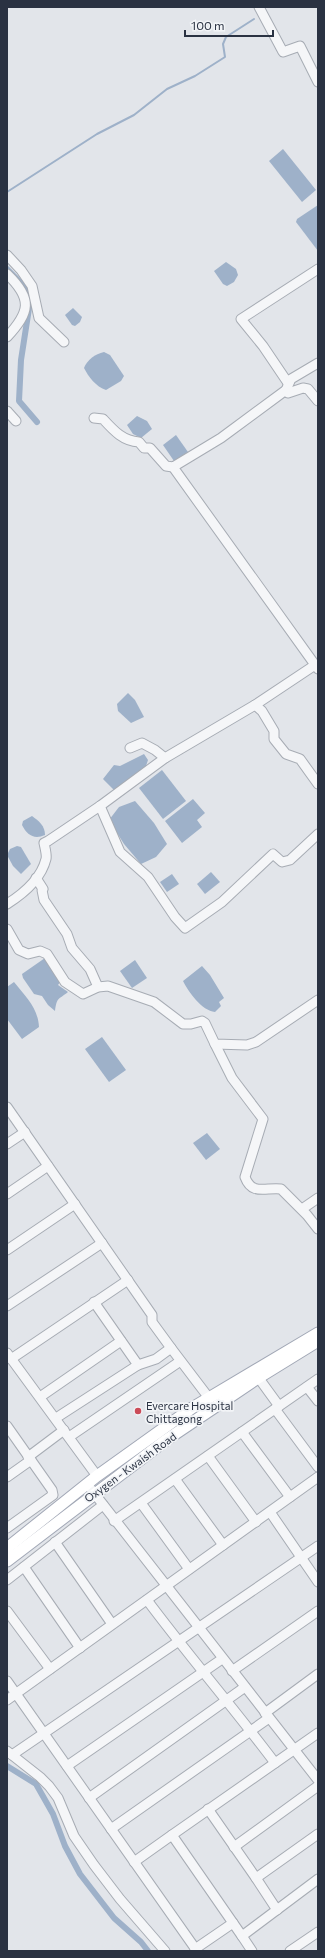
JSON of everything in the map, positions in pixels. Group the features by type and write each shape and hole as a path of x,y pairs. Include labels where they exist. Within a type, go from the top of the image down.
{"main road":[{"name":"Oxygen - Kwaish Road","path":"10,1544 90,1489 166,1440 256,1374 318,1332"},
{"name":"Oxygen - Kwaish Road","path":"7,1561 90,1489 97,1476 209,1398 318,1341"}],"street":[{"path":"259,7 283,52 300,46 318,82"},
{"path":"7,255 21,270 32,286 39,318 64,342"},
{"path":"318,269 241,319 263,346 287,387 288,393 303,388 308,389 318,401"},
{"path":"7,274 18,285 24,296 26,304 25,312 16,328 7,338"},
{"path":"94,418 103,419 111,428 128,441 139,442 144,448 150,448 166,466 173,467 221,438 287,387 291,379 318,363"},
{"path":"7,411 16,421"},
{"path":"7,904 22,894 36,878 46,859 44,844 100,806 165,758 317,667 173,467"},
{"path":"255,705 262,711 274,730 274,739 286,754 300,759 318,784"},
{"path":"130,748 142,743 155,750 165,758"},
{"path":"100,806 120,852 148,877 175,917 185,928 222,902 272,854 282,862 290,860 318,834"},
{"path":"36,878 43,889 44,900 66,934 72,948 90,970 98,987"},
{"path":"7,929 18,950 28,954 40,950 47,954 65,982 72,988 85,994 98,987 108,986 147,999 184,1024 202,1021 205,1023 232,1078 263,1120 245,1177 248,1183 256,1189 281,1189 302,1209 318,1229"},
{"path":"215,1044 246,1045 256,1042 318,1000"},
{"path":"7,1107 152,1315 152,1322 209,1398"},
{"path":"7,1144 25,1132"},
{"path":"7,1194 48,1166"},
{"path":"302,1209 318,1198"},
{"path":"7,1250 75,1204"},
{"path":"7,1306 102,1243"},
{"path":"97,1476 56,1418 9,1356 128,1280"},
{"path":"94,1302 138,1365"},
{"path":"40,1397 121,1340"},
{"path":"56,1418 138,1365 156,1359 171,1348"},
{"path":"7,1477 30,1458 179,1362"},
{"path":"256,1374 277,1408 318,1467"},
{"path":"114,1521 318,1379"},
{"path":"307,1387 318,1402"},
{"path":"7,1426 52,1490 53,1496 7,1528"},
{"path":"242,1432 290,1497"},
{"path":"208,1456 256,1522"},
{"path":"7,1700 318,1477"},
{"path":"175,1479 223,1545"},
{"path":"90,1489 318,1780"},
{"path":"141,1503 189,1569"},
{"path":"7,1580 102,1505"},
{"path":"270,1512 318,1582"},
{"path":"55,1542 112,1624"},
{"path":"165,1951 120,1899 94,1865 74,1836 58,1798 49,1786 40,1776 10,1753 45,1735 318,1546"},
{"path":"24,1567 80,1648"},
{"path":"146,1600 178,1642 204,1672 225,1701 251,1731 274,1763"},
{"path":"7,1611 50,1669"},
{"path":"232,1671 318,1611"},
{"path":"67,1766 222,1659"},
{"path":"111,1829 251,1731 267,1715 318,1674"},
{"path":"7,1681 196,1950 233,1923"},
{"path":"89,1798 244,1687"},
{"path":"134,1862 318,1733"},
{"path":"234,1848 318,1786"},
{"path":"208,1809 277,1910"},
{"path":"256,1878 318,1834"},
{"path":"172,1835 252,1951"},
{"path":"242,1936 318,1879"},
{"path":"290,1951 318,1932"}],"water":[{"path":"283,149 316,190 302,202 269,161"},
{"path":"318,205 318,251 296,222 297,219"},
{"path":"226,262 236,269 238,275 234,282 227,286 223,284 214,271"},
{"path":"73,308 82,317 80,322 75,326 72,325 65,315"},
{"path":"104,352 110,355 124,376 121,381 106,390 102,389 90,378 84,368 87,362 92,358"},
{"path":"137,416 147,421 152,429 141,438 133,434 127,425"},
{"path":"176,435 188,452 174,461 163,445"},
{"path":"128,693 135,700 144,717 131,723 118,711 117,704"},
{"path":"144,754 148,760 145,769 118,790 114,790 103,779 114,765 120,766"},
{"path":"162,770 186,801 163,819 139,788"},
{"path":"193,799 205,813 197,820 202,827 182,843 165,821"},
{"path":"135,801 154,823 167,844 156,857 141,864 124,844 109,820 119,807"},
{"path":"32,816 41,824 45,835 34,837 24,829 22,825 23,821"},
{"path":"17,846 21,847 31,864 21,874 13,866 7,855 10,849"},
{"path":"211,872 220,882 205,894 197,884"},
{"path":"172,874 179,884 167,892 160,882"},
{"path":"45,958 62,979 58,985 68,992 58,999 55,1011 48,1005 42,996 34,994 23,978 22,974"},
{"path":"135,960 147,978 132,988 120,971"},
{"path":"202,966 210,975 224,998 219,1002 221,1006 215,1012 210,1011 200,1004 188,990 183,981"},
{"path":"14,982 34,1008 39,1027 22,1039 7,1019 7,987"},
{"path":"102,1037 126,1070 109,1082 85,1049"},
{"path":"207,1133 220,1149 206,1160 193,1143"}],"waterway":[{"path":"7,192 97,134 134,115 167,89 195,76 225,57 223,44 226,37 254,19"},
{"path":"7,269 26,288 30,302 21,360 19,401 37,422"},
{"path":"7,1766 36,1784 53,1814 65,1846 80,1874 114,1918 141,1942 148,1951"}],"place":[{"name":"Evercare Hospital Chittagong","path":"138,1411"}]}
